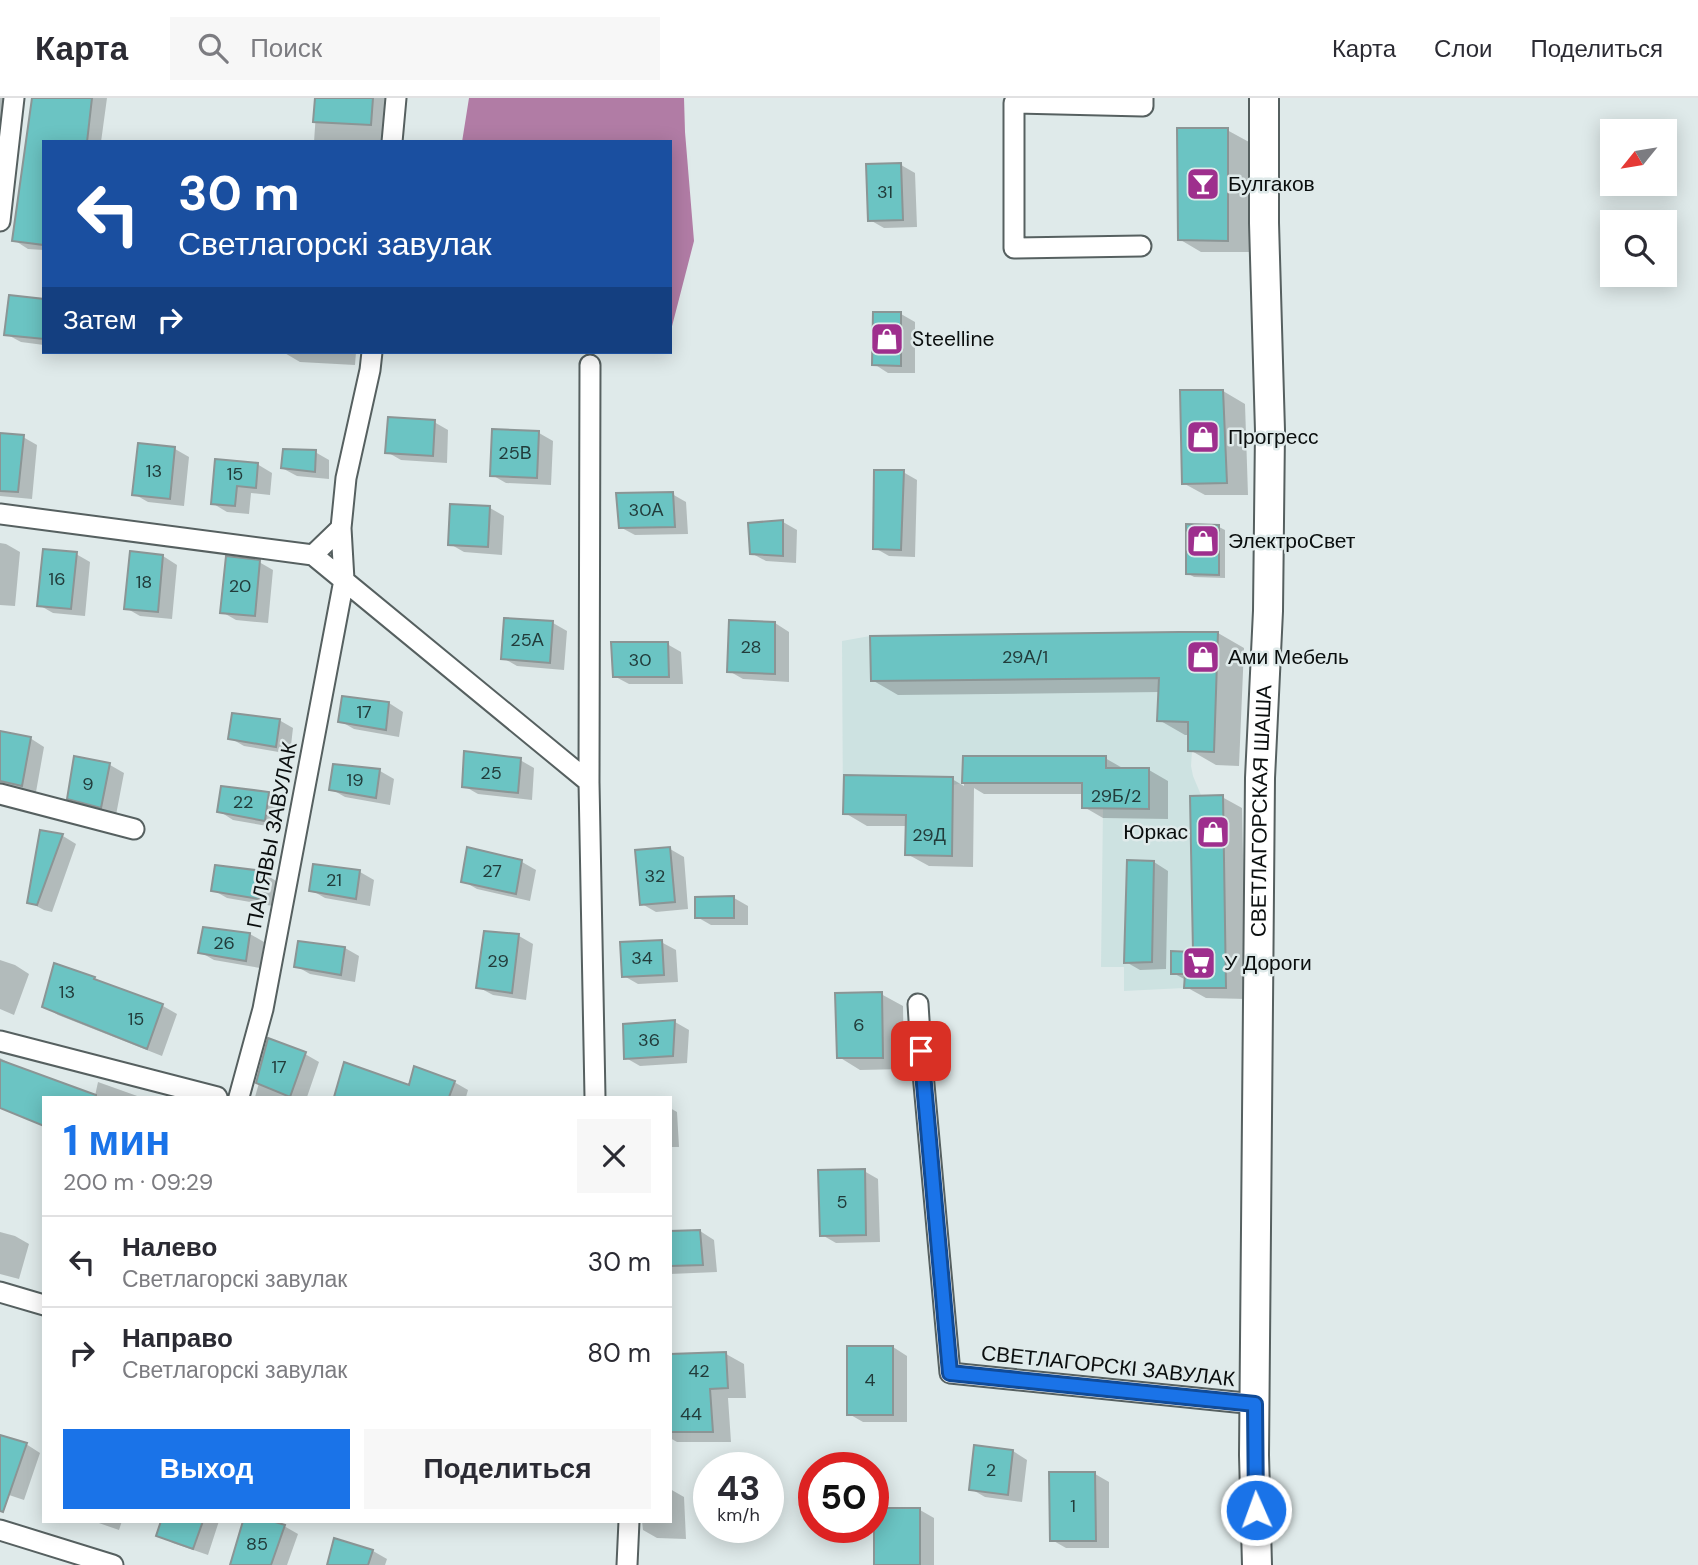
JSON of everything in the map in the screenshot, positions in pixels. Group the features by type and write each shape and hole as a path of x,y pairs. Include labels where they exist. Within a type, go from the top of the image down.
{"main road":[{"name":"СВЕТЛАГОРСКАЯ ШАША","path":"1257,1565 1254,1455 1260,778 1268,611 1270,459 1264,98"}],"street":[{"path":"0,221 14,98"},
{"path":"392,140 396,98"},
{"path":"1141,246 1014,248 1014,103 1143,106 1143,98"},
{"name":"ПАЛЯВЫ ЗАВУЛАК","path":"239,1096 263,1009 344,580 341,528 346,478 372,354"},
{"path":"590,365 589,782 595,1096"},
{"path":"0,514 313,555 589,782"},
{"path":"313,555 341,528"},
{"path":"0,794 134,829"},
{"name":"СВЕТЛАГОРСКІ ЗАВУЛАК","path":"918,1004 950,1373 1255,1404"},
{"path":"0,1041 213,1096"},
{"path":"0,1292 42,1303"},
{"path":"627,1565 629,1523"},
{"path":"0,1530 113,1565"}],"shaded area":[{"path":"469,98 684,98 694,241 672,326 672,140 462,140"},
{"path":"1218,632 1214,752 1192,751 1191,766 1201,795 1223,795 1226,988 1124,991 1124,967 1101,967 1103,808 1082,808 1082,783 953,785 905,855 906,815 843,814 842,641 870,636"}],"building":[{"path":"32,98 92,98 87,140 42,140 42,245 12,241"},
{"path":"315,98 373,98 371,125 313,122"},
{"name":"Булгаков","path":"1177,128 1228,128 1228,241 1178,240"},
{"path":"901,163 903,220 868,221 866,164"},
{"path":"9,295 42,299 42,339 4,335"},
{"path":"873,312 901,312 901,366 872,365"},
{"name":"Прогресс","path":"1180,390 1223,390 1227,483 1182,484"},
{"path":"388,417 435,420 433,456 385,453"},
{"path":"492,429 539,431 537,478 490,476"},
{"path":"0,433 24,435 18,492 0,491"},
{"path":"138,443 175,447 170,499 132,495"},
{"path":"283,449 316,450 315,472 281,468"},
{"path":"215,459 258,463 256,488 237,486 235,506 211,504"},
{"path":"874,470 904,470 901,550 873,549"},
{"path":"673,492 675,527 619,528 616,493"},
{"path":"450,504 490,506 488,547 448,545"},
{"path":"783,520 783,556 750,554 748,523"},
{"name":"ЭлектроСвет","path":"1186,524 1219,525 1219,575 1186,574"},
{"path":"43,549 77,552 71,609 37,606"},
{"path":"130,551 163,555 158,612 124,609"},
{"path":"226,556 260,560 255,616 220,613"},
{"path":"504,618 553,621 550,663 501,659"},
{"path":"729,620 775,622 775,674 727,672"},
{"path":"1218,632 1214,752 1188,751 1188,722 1157,721 1159,678 871,681 870,636"},
{"path":"611,642 668,642 669,677 613,677"},
{"path":"342,696 389,702 386,730 338,722"},
{"path":"232,713 280,719 276,747 228,739"},
{"path":"0,731 31,737 22,786 0,781"},
{"path":"464,751 521,758 518,793 462,787"},
{"path":"74,756 110,763 101,808 67,799"},
{"path":"963,756 1106,756 1106,768 1149,768 1149,809 1082,808 1082,783 962,783"},
{"path":"333,764 380,769 376,798 329,790"},
{"path":"844,775 953,777 952,856 905,855 906,815 843,814"},
{"path":"221,786 269,792 265,821 217,812"},
{"path":"1223,795 1226,988 1184,988 1185,974 1171,974 1171,951 1193,952 1190,796"},
{"path":"40,830 63,834 37,905 27,903"},
{"path":"467,847 522,860 516,894 461,882"},
{"path":"670,847 675,902 640,905 635,850"},
{"path":"1127,860 1154,861 1152,962 1124,963"},
{"path":"313,864 360,870 356,899 309,891"},
{"path":"215,865 263,871 259,899 211,891"},
{"path":"734,896 734,918 695,918 695,897"},
{"path":"203,927 250,933 246,961 198,953"},
{"path":"484,931 519,934 512,993 476,988"},
{"path":"662,940 664,975 622,977 620,942"},
{"path":"298,941 345,947 341,975 294,967"},
{"path":"54,963 163,1004 147,1049 42,1007"},
{"path":"882,992 883,1058 837,1058 835,993"},
{"path":"675,1020 673,1056 624,1059 623,1024"},
{"path":"268,1038 306,1052 290,1096 256,1083"},
{"path":"0,1060 96,1095 42,1096 42,1125 0,1108"},
{"path":"344,1062 409,1085 414,1066 455,1081 449,1096 334,1096"},
{"path":"865,1169 866,1235 820,1236 818,1170"},
{"path":"700,1230 703,1265 672,1266 672,1231"},
{"path":"847,1346 893,1346 893,1415 847,1415"},
{"path":"726,1352 728,1388 710,1389 713,1432 672,1432 672,1354"},
{"path":"0,1435 27,1443 3,1512 0,1511"},
{"path":"974,1445 1013,1450 1008,1495 969,1490"},
{"path":"1049,1472 1095,1472 1096,1541 1050,1541"},
{"path":"889,1508 920,1508 920,1565 874,1565 874,1543 889,1543"},
{"path":"160,1523 202,1523 193,1549 156,1536"},
{"path":"242,1523 285,1525 271,1565 230,1565"},
{"path":"334,1538 373,1550 368,1565 327,1565"}],"place":[{"name":"Булгаков","path":"1203,184"},
{"name":"Steelline","path":"887,339"},
{"name":"Прогресс","path":"1203,437"},
{"name":"ЭлектроСвет","path":"1203,541"},
{"name":"Ами Мебель","path":"1203,657"},
{"name":"Юркас","path":"1213,832"},
{"name":"У Дороги","path":"1199,963"}],"route":[{"path":"921,1051 950,1373 1255,1404 1256,1510"}]}
